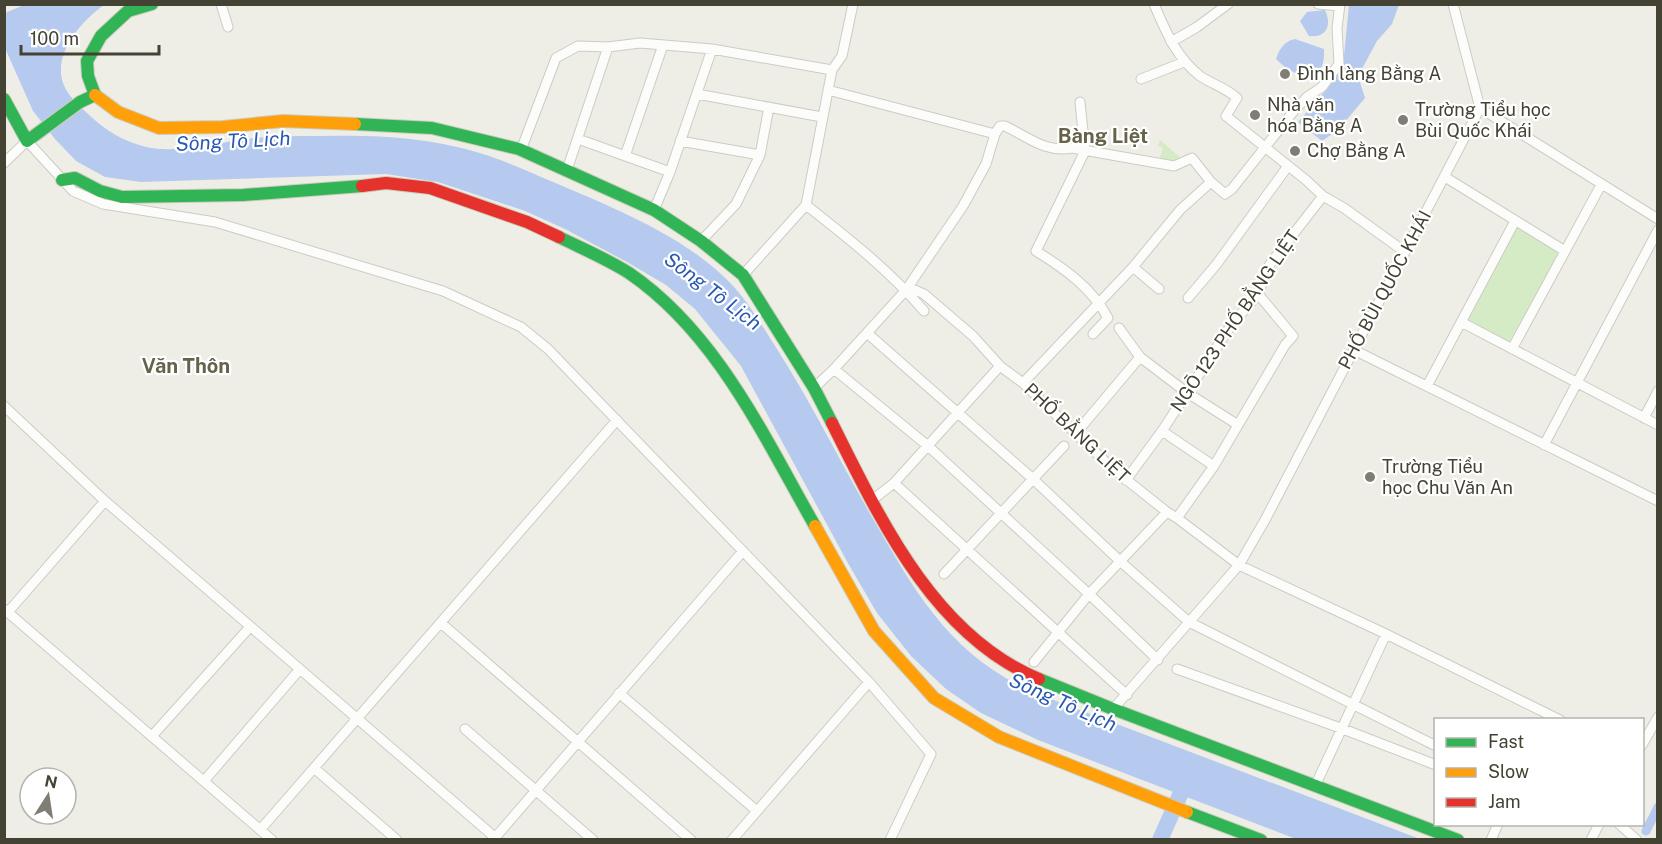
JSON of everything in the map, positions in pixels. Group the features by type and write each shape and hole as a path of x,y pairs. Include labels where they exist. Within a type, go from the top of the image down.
{"street":[{"path":"152,4 128,11 101,36 87,61 88,76 95,95 118,112 159,128 223,127 282,121 432,128 521,150 654,210 701,241 743,275 814,388 871,501 928,592 971,637 1022,672 1113,710 1458,840"},
{"path":"221,4 228,27"},
{"path":"743,275 806,205 832,70 842,56 853,4"},
{"path":"1154,4 1171,42 1184,62 1202,77 1237,98 1226,116 1323,196 1344,208 1404,252"},
{"path":"1171,42 1197,27 1228,4"},
{"path":"814,388 906,290 963,206 987,164 995,134 1000,126 1005,126 1037,145 1060,150 1072,148 1174,166 1192,159 1211,182 1226,194 1306,97 1322,87 1339,64 1337,28 1339,5 1318,4"},
{"path":"1453,4 1480,108 1658,219"},
{"path":"521,150 556,58 578,45 608,46 640,43 712,49 832,70"},
{"path":"625,156 663,45"},
{"path":"567,170 608,46"},
{"path":"654,210 670,172 712,49"},
{"path":"1141,79 1184,62"},
{"path":"828,90 995,134"},
{"path":"697,94 822,117"},
{"path":"4,163 32,136 80,102 95,95"},
{"path":"4,99 72,191 103,204 215,222 442,291 521,327 548,349 869,682 931,754 890,840"},
{"path":"1080,102 1085,152 1036,251 1066,269 1099,302 1108,318 1092,334"},
{"path":"701,241 736,204 760,155 769,107"},
{"name":"PHỐ BÙI QUỐC KHÁI","path":"1113,710 1239,565 1265,520 1480,108"},
{"path":"578,139 670,172"},
{"path":"680,141 760,155"},
{"path":"1188,298 1216,265 1288,166"},
{"path":"1445,177 1565,251"},
{"path":"62,180 75,178 100,191 122,197 243,195 386,183 430,188 526,222 609,261 631,275 675,312 732,380 874,631 934,698 999,737 1143,796 1261,840"},
{"path":"1023,383 1133,267 1180,210 1211,182"},
{"path":"1512,349 1601,184"},
{"name":"NGÕ 123 PHỐ BẰNG LIỆT","path":"1126,480 1230,327 1258,294 1270,264 1323,196"},
{"name":"PHỐ BẰNG LIỆT","path":"806,205 846,236 906,290 915,290 924,294 973,336 1000,366 1023,383 1126,480 1239,565 1386,634 1555,718"},
{"path":"1427,386 1515,221"},
{"path":"1544,445 1658,230"},
{"path":"1133,267 1159,289"},
{"path":"906,290 924,311"},
{"path":"1177,518 1214,466 1284,345 1293,336 1258,294"},
{"path":"1461,322 1658,425"},
{"path":"1119,328 1140,357 1186,392 1238,425"},
{"path":"867,333 1033,479 1121,562 1190,622 1434,745"},
{"path":"1354,350 1658,501"},
{"path":"1071,428 1082,426 1140,357"},
{"path":"871,501 894,483 1000,366"},
{"path":"834,369 928,446 1158,660"},
{"path":"1644,417 1658,391"},
{"path":"4,406 105,501 357,717 495,839 743,551"},
{"path":"260,830 617,420"},
{"path":"1161,431 1214,466"},
{"path":"944,574 969,550 1064,446"},
{"path":"894,483 1127,695"},
{"path":"105,501 6,611 272,840"},
{"path":"1034,662 1089,594 1167,512"},
{"path":"441,623 691,840"},
{"path":"152,736 247,625"},
{"path":"1315,786 1386,634"},
{"path":"204,781 300,669"},
{"path":"1177,669 1434,764"},
{"path":"732,840 869,682"},
{"path":"619,693 757,812"},
{"path":"1644,742 1658,717"},
{"path":"465,729 593,840"},
{"path":"314,768 397,840"},
{"path":"1491,840 1498,826"},
{"path":"1591,840 1598,826"},
{"path":"1620,826 1637,840"}],"green space":[{"path":"1160,140 1183,162 1159,160 1163,148 1158,146"},
{"path":"1515,221 1565,251 1512,349 1461,322"}],"water":[{"name":"Sông Tô Lịch","path":"24,5 104,5 86,20 71,39 62,61 63,83 77,104 95,120 115,135 138,145 172,149 253,138 348,136 400,138 449,145 474,151 525,170 637,219 665,234 714,268 746,302 802,391 873,519 921,598 958,642 980,661 1035,693 1420,839 1296,839 1038,740 981,713 946,689 911,656 877,613 741,366 695,309 666,285 565,229 525,211 438,182 386,174 141,182 105,177 76,161 33,111 5,48 5,13"},
{"path":"1349,5 1399,5 1392,24 1377,41 1358,76 1365,98 1338,130 1322,141 1298,122 1328,88 1343,66"},
{"path":"1325,10 1328,25 1324,33 1309,36 1300,21 1307,12"},
{"path":"1295,39 1324,49 1320,70 1315,75 1300,75 1276,59 1282,46"}],"waterway":[{"path":"1160,840 1188,777"},
{"path":"1646,831 1658,807"}],"traffic: fast":[{"path":"95,95 88,76 87,61 101,36 128,11 152,4"},
{"path":"4,99 27,141 80,102 95,95"},
{"path":"355,124 432,128 519,149 654,210 701,241 743,275 814,388 832,423"},
{"path":"62,180 75,178 100,191 122,197 243,195 362,186"},
{"path":"559,237 629,273 660,297 688,325 736,389 815,526"},
{"path":"1039,679 1458,840"},
{"path":"1187,812 1261,840"}],"traffic: slow":[{"path":"95,95 118,112 159,128 223,127 283,121 355,124"},
{"path":"815,526 874,631 934,698 999,737 1187,812"}],"traffic: jam":[{"path":"362,186 386,183 430,188 527,222 559,237"},
{"path":"832,423 891,535 914,571 940,604 969,634 1002,660 1039,679"}],"place":[{"name":"Đình làng Bằng A","path":"1285,74"},
{"name":"Nhà văn hóa Bằng A","path":"1255,115"},
{"name":"Trường Tiểu học Bùi Quốc Khái","path":"1403,120"},
{"name":"Chợ Bằng A","path":"1295,151"},
{"name":"Trường Tiểu học Chu Văn An","path":"1370,477"}],"district":[{"name":"Bàng Liệt","path":"1103,136"},
{"name":"Văn Thôn","path":"186,366"}]}
